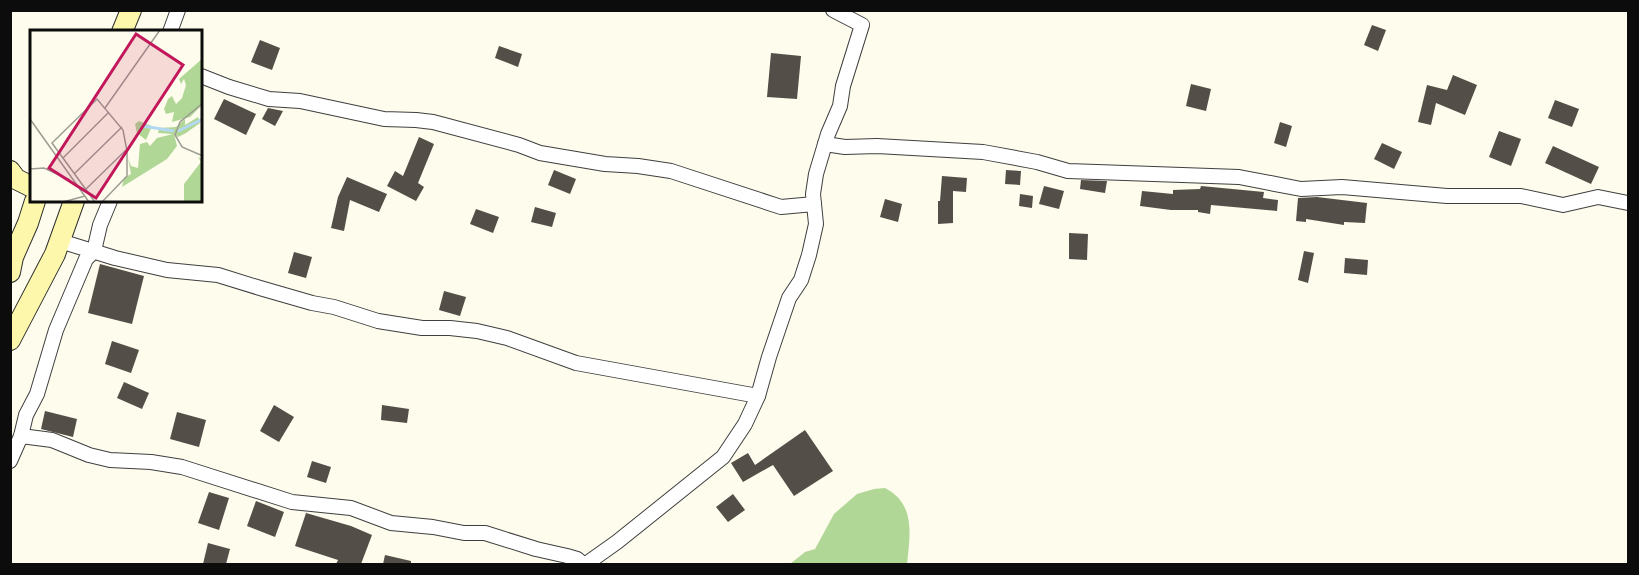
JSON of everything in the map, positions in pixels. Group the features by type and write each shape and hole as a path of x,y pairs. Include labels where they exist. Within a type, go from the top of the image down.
{"street":[{"path":"123,30 131,10"},
{"path":"171,30 178,10"},
{"path":"21,436 52,440 89,455 110,460 151,462 182,467 292,502 351,508 391,523 433,526 464,533 485,533 567,556 584,564 617,542 723,457 745,424 758,396 785,307 801,280 809,255 816,224 814,184 825,144 840,106 843,86 862,25 833,10"},
{"path":"202,76 269,99 300,101 384,119 433,122 540,153 605,164 671,171 781,207 814,204"},
{"path":"825,144 845,147 877,146 983,152 1037,162 1068,171 1239,177 1301,189 1342,187 1447,196 1521,196 1563,205 1598,197 1629,202"},
{"path":"10,171 16,179 30,186"},
{"path":"34,202 14,239 11,270 23,283 42,280"},
{"path":"10,340 60,241 74,202"},
{"path":"10,461 21,436 26,415 37,394 60,320 71,299 86,259 94,251 100,225 110,202"},
{"path":"60,241 115,258 167,270 218,275 378,321 422,328 477,331 507,338 570,361 758,396"}],"green space":[{"path":"885,488 902,503 909,521 907,564 790,564 805,552 815,549 834,514 857,494"}],"building":[{"path":"1372,25 1386,30 1378,51 1364,45"},
{"path":"260,40 280,48 272,70 251,62"},
{"path":"499,46 522,54 518,67 495,58"},
{"path":"771,53 801,56 797,99 767,97"},
{"path":"1453,75 1477,85 1465,115 1436,103 1431,125 1418,122 1427,85 1447,90"},
{"path":"1191,84 1211,89 1206,111 1186,106"},
{"path":"224,99 256,114 246,135 214,119"},
{"path":"1555,100 1579,109 1572,127 1548,118"},
{"path":"268,108 283,111 275,126 262,119"},
{"path":"1280,122 1292,126 1286,147 1274,143"},
{"path":"1499,131 1521,139 1511,166 1489,157"},
{"path":"419,137 434,144 418,183 424,187 416,201 387,186 395,171 403,176"},
{"path":"1382,143 1402,152 1394,169 1374,159"},
{"path":"1553,146 1599,167 1591,184 1545,163"},
{"path":"554,170 576,179 570,194 548,185"},
{"path":"1006,170 1021,171 1020,185 1005,184"},
{"path":"942,176 967,178 966,192 953,191 953,223 938,224 938,201 940,201"},
{"path":"347,177 387,194 379,212 350,200 344,231 331,228 338,197"},
{"path":"1081,180 1107,181 1105,193 1080,189"},
{"path":"1044,186 1064,191 1059,209 1039,204"},
{"path":"1201,186 1264,192 1263,198 1278,200 1277,211 1211,205 1210,214 1198,212 1198,210 1171,210 1140,206 1142,191 1173,194 1173,190 1200,189"},
{"path":"1020,194 1033,196 1032,208 1019,206"},
{"path":"1317,197 1367,203 1365,223 1344,222 1344,225 1306,219 1306,222 1296,221 1298,198"},
{"path":"885,199 902,204 898,222 880,217"},
{"path":"535,207 556,213 552,227 531,222"},
{"path":"476,209 499,217 493,233 470,224"},
{"path":"1069,233 1088,234 1087,260 1069,259"},
{"path":"1304,251 1314,253 1308,283 1298,280"},
{"path":"294,252 312,257 306,278 288,273"},
{"path":"1345,258 1368,260 1367,275 1344,273"},
{"path":"100,264 144,276 132,324 88,313"},
{"path":"444,291 466,297 460,316 439,310"},
{"path":"112,341 139,350 131,373 105,364"},
{"path":"124,382 149,393 142,409 117,398"},
{"path":"274,405 294,417 279,442 260,431"},
{"path":"382,405 409,409 407,423 381,420"},
{"path":"45,411 77,419 73,437 41,429"},
{"path":"177,412 206,420 199,447 170,439"},
{"path":"805,430 833,471 794,496 773,465 743,482 731,463 748,453 755,465"},
{"path":"312,461 331,467 326,483 307,477"},
{"path":"209,492 229,498 219,530 198,523"},
{"path":"733,494 745,510 728,522 716,507"},
{"path":"256,501 284,512 275,537 247,526"},
{"path":"306,513 351,526 372,535 361,564 336,564 338,560 295,546"},
{"path":"208,543 230,549 226,564 203,564"},
{"path":"385,555 411,561 411,564 383,564"}]}
